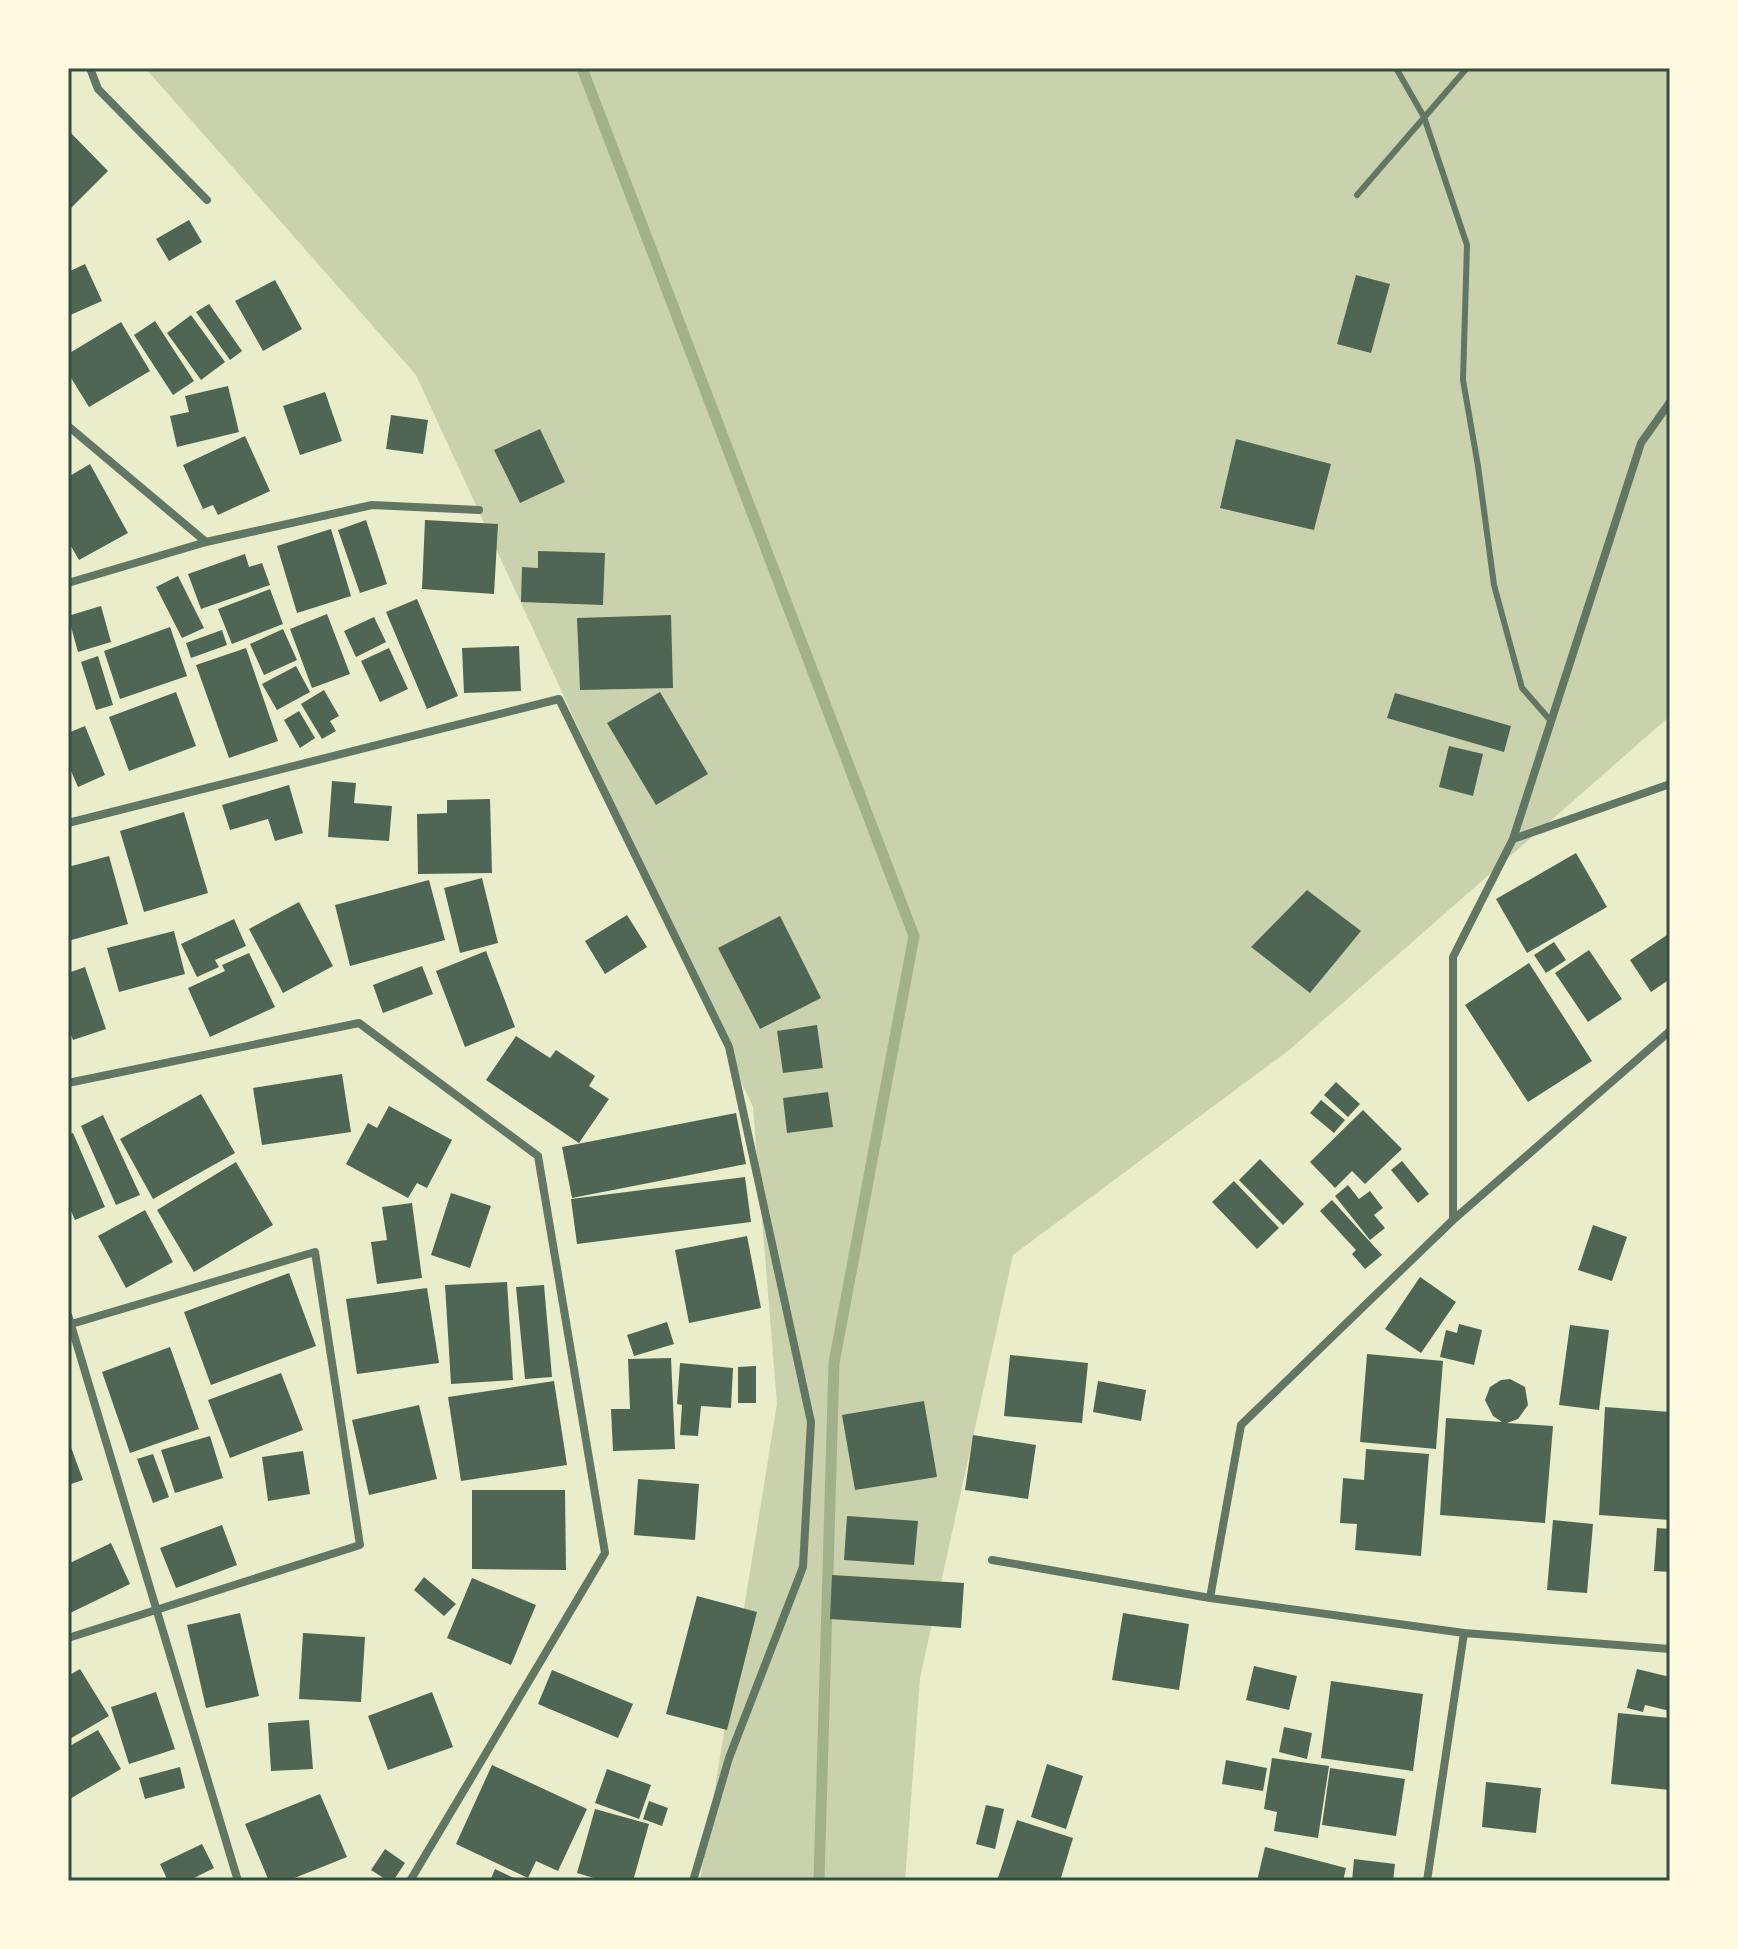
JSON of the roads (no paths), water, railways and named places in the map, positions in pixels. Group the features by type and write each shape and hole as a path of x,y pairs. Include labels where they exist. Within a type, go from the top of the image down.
{"street":[{"path":"90,68 98,89 207,200"},
{"path":"1453,1220 1453,957 1513,839 1641,443 1670,402"},
{"path":"68,426 206,542"},
{"path":"68,583 206,542 372,505 479,510"},
{"path":"68,823 559,699 729,1047 811,1422 803,1567 729,1758 693,1881"},
{"path":"1513,839 1670,784"},
{"path":"68,1083 359,1023 538,1156 605,1553 410,1881"},
{"path":"1210,1598 1241,1425 1453,1220 1670,1031"},
{"path":"68,1638 157,1610 360,1545 315,1252 69,1321 157,1610 238,1881"},
{"path":"992,1560 1210,1598 1464,1633 1670,1649"},
{"path":"1427,1881 1464,1633"}],"lane":[{"path":"1396,68 1424,117 1467,245 1463,380 1494,585 1522,688 1551,721"},
{"path":"1357,195 1467,68"}],"waterway":[{"path":"582,68 914,936 834,1363 819,1881"}]}
